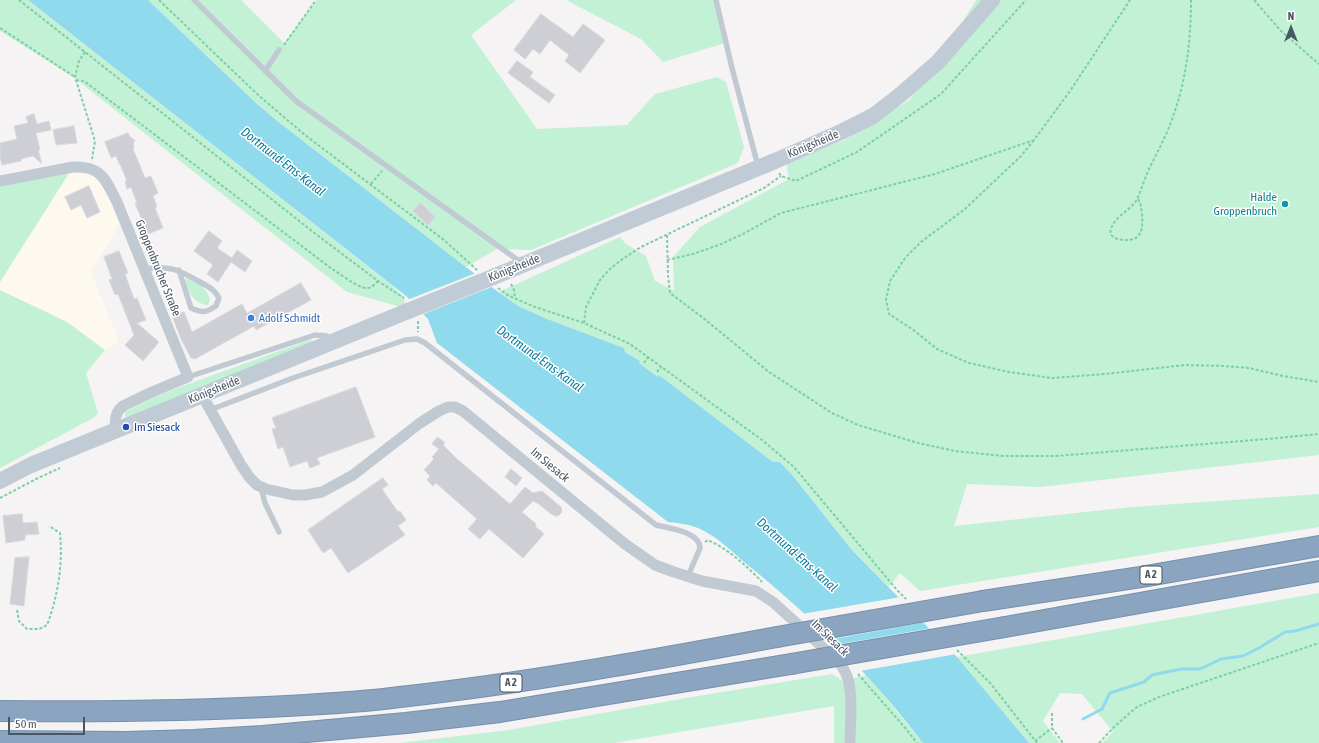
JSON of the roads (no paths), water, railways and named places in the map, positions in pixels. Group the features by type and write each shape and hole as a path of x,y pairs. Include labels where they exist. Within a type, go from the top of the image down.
{"highway":[{"name":"A 2","path":"0,711 122,712 242,708 398,698 497,685 585,671 983,601 1141,577 1319,546"},
{"name":"A 2","path":"0,741 124,742 263,736 392,725 500,712 791,664 1319,571"}],"main road":[{"name":"Königsheide","path":"0,481 31,465 758,168 842,132 873,116 899,96 938,62 992,0"}],"street":[{"name":"Groppenbrucher Straße","path":"0,181 73,167 91,168 106,180 117,202 188,377"},
{"path":"116,431 115,418 119,409 152,392 188,377"},
{"name":"Im Siesack","path":"202,395 241,465 250,478 261,487 274,492 293,495 305,495 322,492 353,475 420,423 439,411 448,407 455,408 470,415 625,544 655,565 702,581 756,591 773,602 840,663 849,684 851,710 850,743"}],"lane":[{"path":"194,0 296,101 524,264"},
{"path":"716,0 758,168"},
{"path":"265,71 279,50"},
{"path":"144,269 160,267 179,270 214,291 219,298 216,306 208,311 199,311 191,308 179,270"},
{"path":"188,377 315,335 327,336 334,340"},
{"path":"210,410 293,378 405,340 417,339 425,343 656,525 678,530 696,538 700,544 700,548 688,576"},
{"path":"261,487 265,503 280,532"}],"water":[{"name":"Dortmund-Ems-Kanal","path":"28,0 148,0 256,103 276,120 493,288 518,306 547,319 624,348 625,352 640,361 639,363 658,377 659,375 773,462 780,462 793,476 851,549 957,657 1029,743 923,743 884,695 819,627 725,545 712,535 698,528 668,522 437,343 428,319 406,296"}],"waterway":[{"path":"1083,719 1102,709 1110,693 1144,682 1152,675 1181,669 1200,669 1221,659 1243,656 1285,632 1295,631 1319,624"}],"place":[{"name":"Halde Groppenbruch","path":"1285,204"},
{"name":"Adolf Schmidt","path":"251,318"},
{"name":"Im Siesack","path":"126,427"}]}
